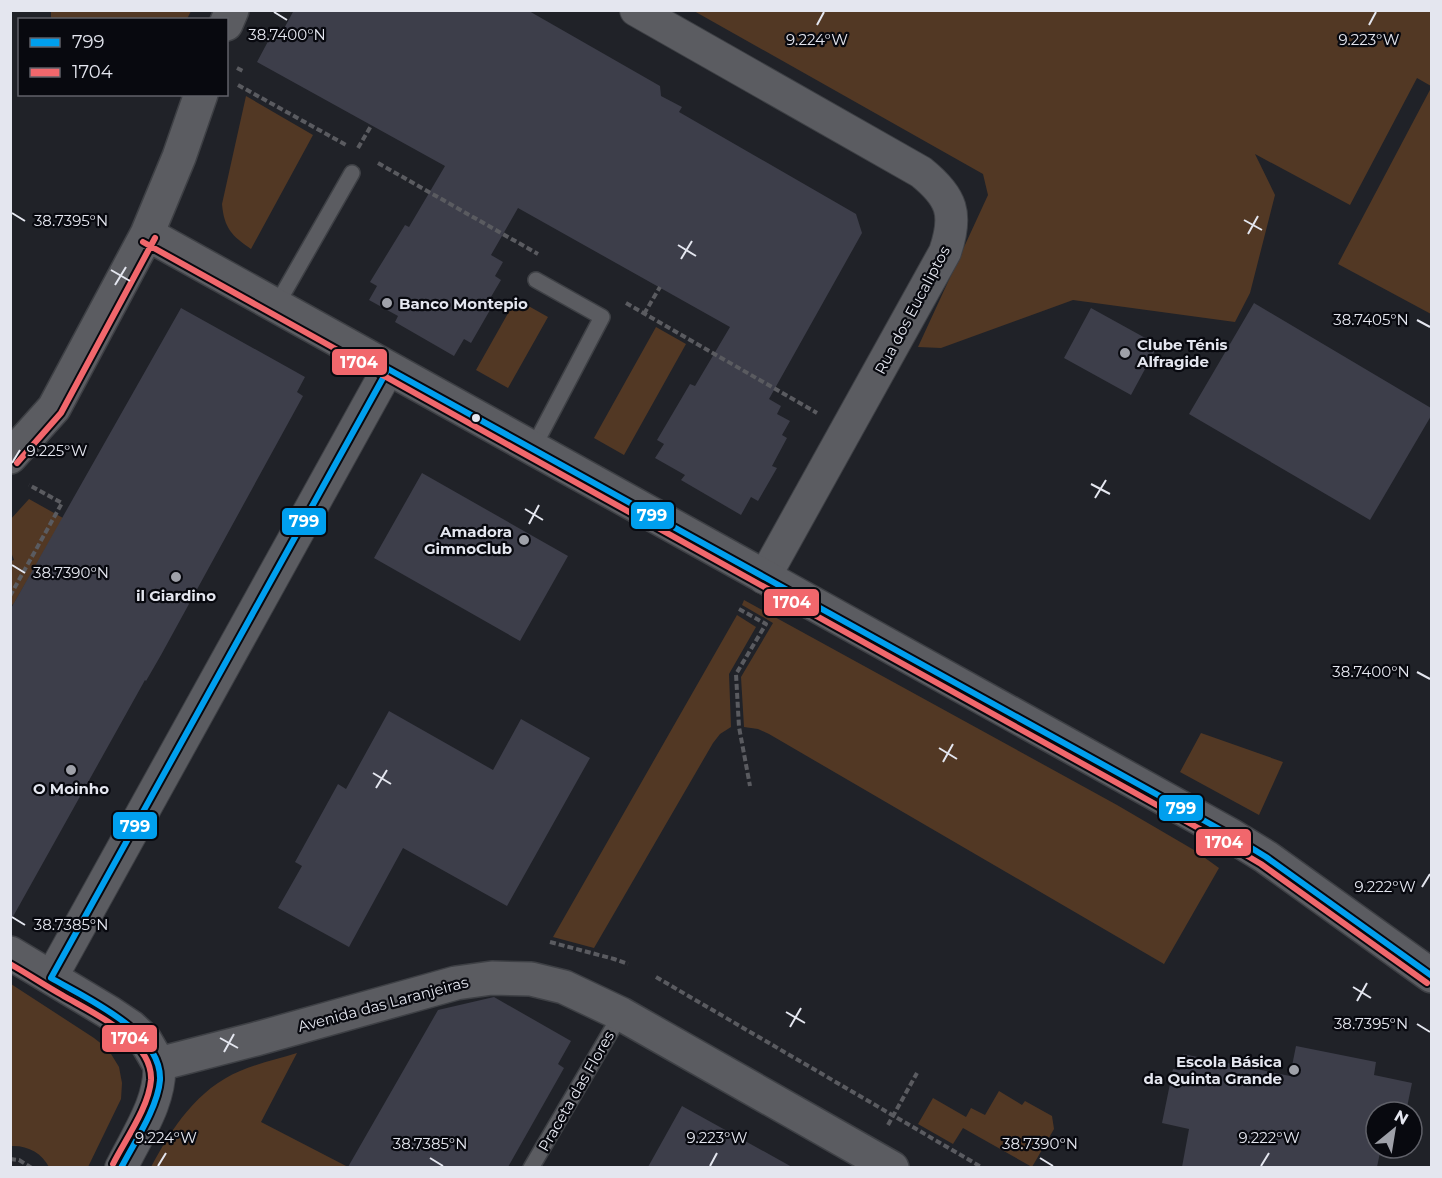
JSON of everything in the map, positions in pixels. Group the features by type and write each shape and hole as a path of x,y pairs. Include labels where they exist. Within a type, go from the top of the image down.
{"street":[{"name":"Rua dos Eucaliptos","path":"636,10 921,172 937,185 952,214 952,231 945,252 764,578"},
{"path":"16,468 54,408 147,234 179,157 200,96"},
{"path":"147,234 532,450 1232,836 1266,857 1431,976"},
{"path":"51,978 388,369"},
{"path":"10,953 130,1027 145,1040 159,1064 160,1080 155,1097 121,1167"},
{"name":"Avenida das Laranjeiras","path":"159,1064 456,983 492,978 531,980 564,987 621,1014 892,1167"}],"lane":[{"path":"276,306 352,173"},
{"path":"532,450 602,317 536,280"},
{"name":"Praceta das Flores","path":"531,1167 621,1014"}],"path":[{"path":"237,68 243,71"},
{"path":"356,151 371,126"},
{"path":"644,314 660,287"},
{"path":"10,596 62,503 16,468"},
{"path":"739,609 766,624 736,674 739,727 750,786"},
{"path":"550,942 628,964"},
{"path":"656,977 983,1167"},
{"path":"893,1115 917,1073"},
{"path":"10,1159 19,1160 32,1167"}],"shaded area":[{"path":"51,10 191,11 188,18 51,18"},
{"path":"694,11 1431,11 1431,86 1417,78 1350,205 1255,154 1275,195 1250,293 1235,322 1073,300 941,348 918,347 988,195 983,174"},
{"path":"1431,88 1431,314 1338,264"},
{"path":"246,96 313,135 251,249 230,231 222,204"},
{"path":"516,299 548,317 508,388 476,370"},
{"path":"656,327 686,344 624,455 594,438"},
{"path":"29,499 63,518 13,605 10,603 11,561 14,560 11,552 10,520"},
{"path":"744,600 1117,805 1194,850 1219,868 1164,964 769,734 758,729 744,727 741,677 773,623 742,605"},
{"path":"737,615 756,627 729,674 731,727 720,734 713,743 594,948 553,937"},
{"path":"1201,733 1283,762 1259,815 1180,772"},
{"path":"11,984 94,1038 108,1049 119,1067 122,1083 121,1099 88,1167 49,1167 33,1151 11,1146"},
{"path":"297,1053 261,1122 348,1167 151,1167 177,1124 198,1099 211,1088 240,1071"},
{"path":"999,1091 1022,1105 1025,1101 1052,1116 1054,1129 1032,1167 963,1128 953,1144 918,1124 933,1098 966,1117 971,1108 985,1115"}],"building":[{"path":"294,10 529,11 660,86 661,96 682,107 679,112 856,214 862,233 769,399 781,406 777,414 790,421 782,435 787,438 772,466 777,468 758,501 751,497 741,515 681,480 685,475 655,458 664,444 657,440 690,384 695,386 730,327 518,208 491,255 503,262 495,276 501,280 485,307 490,310 471,343 464,339 454,356 395,322 398,316 369,300 377,286 370,282 405,225 409,227 445,166 257,62 273,32 280,36"},
{"path":"1254,303 1431,408 1431,416 1370,520 1189,414"},
{"path":"181,308 305,377 297,392 303,396 161,655 10,922 10,610"},
{"path":"1091,308 1158,345 1131,395 1064,358"},
{"path":"422,473 568,556 520,641 374,558"},
{"path":"389,711 493,770 521,719 590,758 507,906 403,848 349,947 278,908 302,866 295,862 338,784 346,789"},
{"path":"494,997 571,1041 558,1064 564,1068 508,1167 348,1167 438,1010"},
{"path":"1296,1046 1376,1062 1374,1075 1412,1083 1408,1100 1364,1100 1364,1160 1378,1160 1377,1167 1182,1167 1189,1129 1162,1123 1173,1069 1180,1070 1183,1054 1290,1076"},
{"path":"682,1106 792,1167 648,1167"}],"transit line":[{"name":"1704","path":"17,463 61,413 155,238"},
{"name":"1704","path":"143,242 1227,844 1261,864 1427,983"},
{"name":"799","path":"388,369 1232,836 1266,857 1432,976"},
{"name":"799","path":"51,978 388,369"},
{"name":"1704","path":"10,964 118,1028 142,1052 149,1065 151,1080 146,1101 113,1164"},
{"name":"799","path":"51,978 119,1018 149,1047 157,1063 160,1080 155,1102 121,1168"}],"place":[{"name":"Banco Montepio","path":"387,303"},
{"name":"Clube Ténis Alfragide","path":"1125,353"},
{"name":"Amadora GimnoClub","path":"524,540"},
{"name":"il Giardino","path":"176,577"},
{"name":"O Moinho","path":"71,770"},
{"name":"Escola Básica da Quinta Grande","path":"1294,1070"}]}
